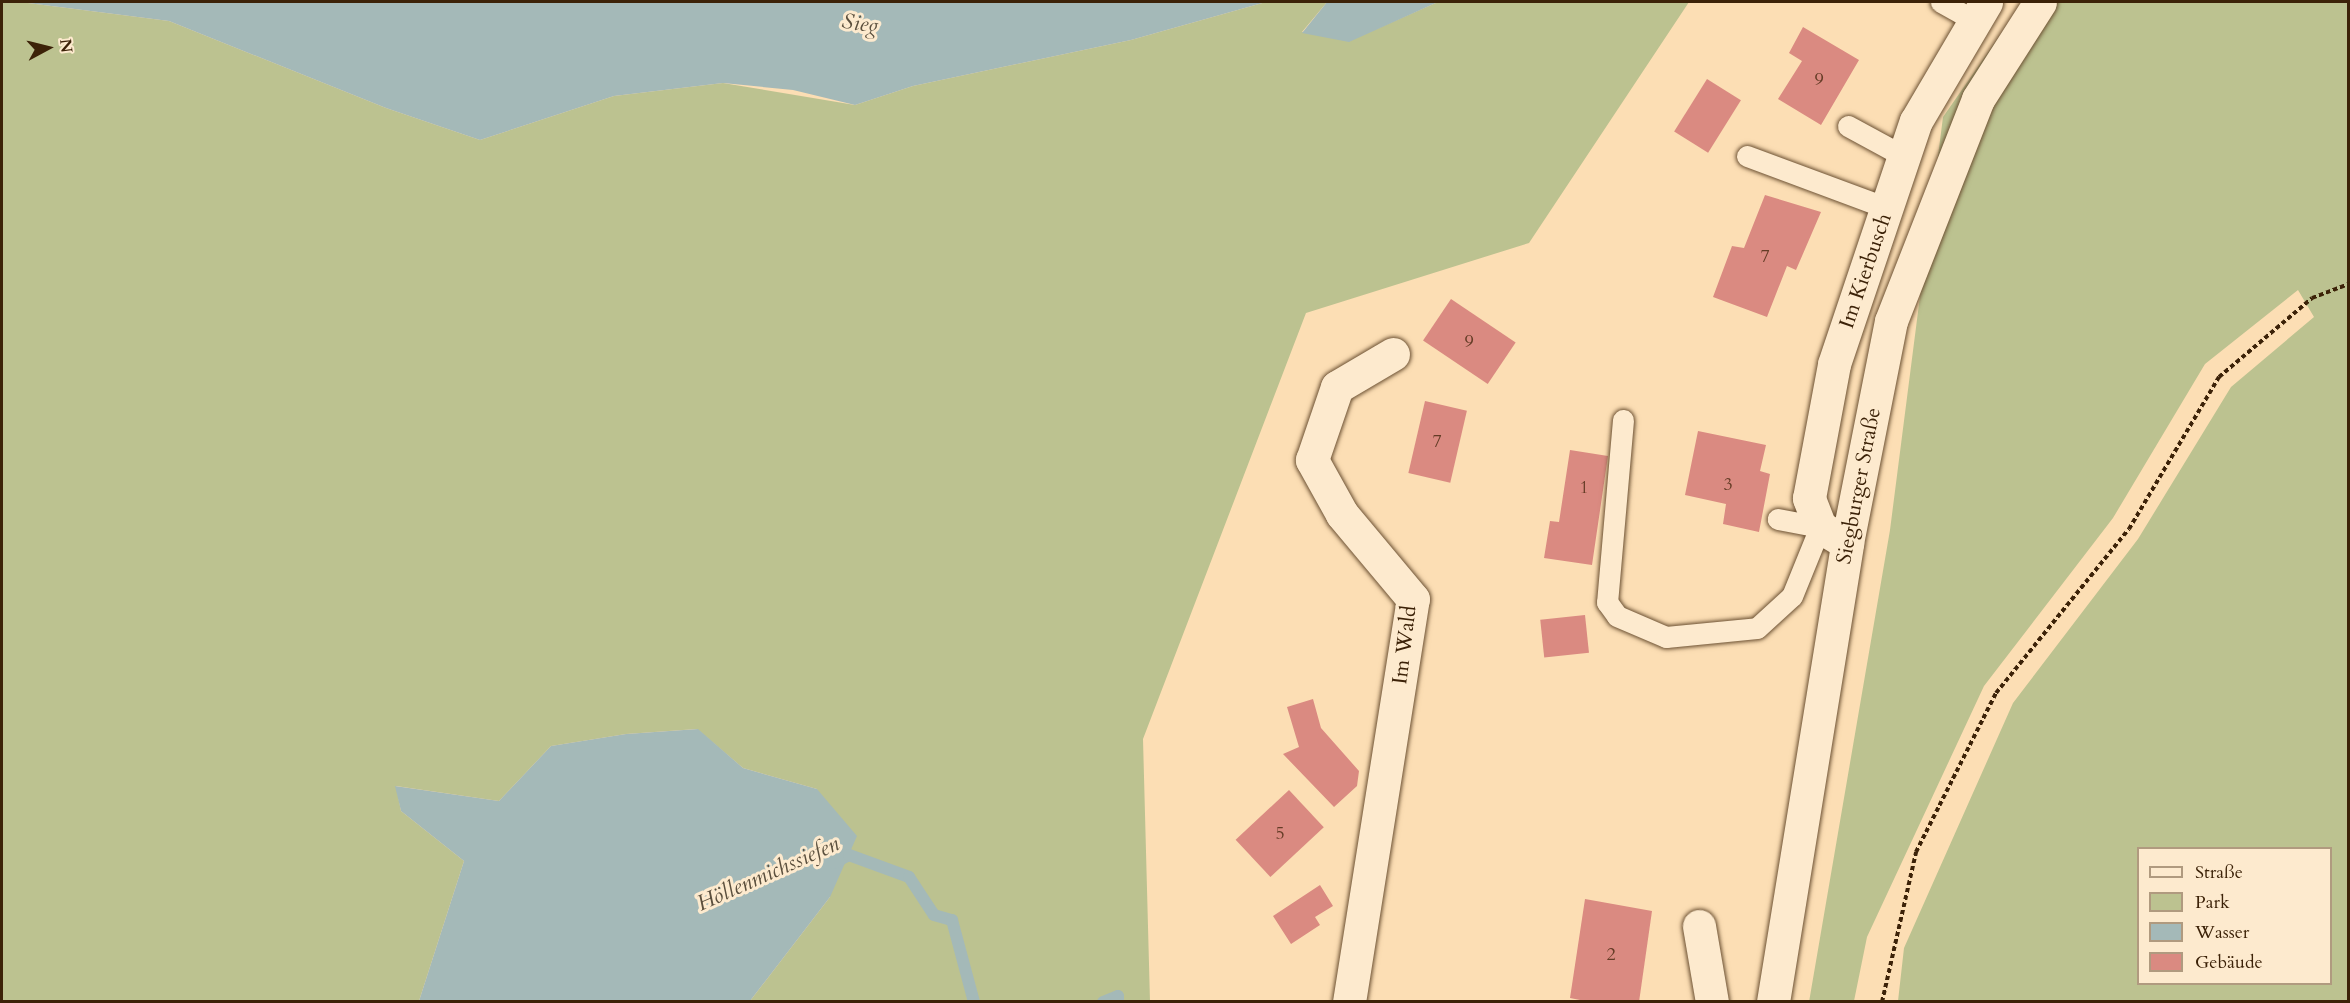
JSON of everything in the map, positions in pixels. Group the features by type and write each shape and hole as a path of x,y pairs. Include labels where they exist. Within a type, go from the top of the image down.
{"street":[{"name":"Siegburger Straße","path":"1773,1002 1834,535 1891,321 1978,99 2040,2"},
{"name":"Im Kierbusch","path":"1834,535 1809,498 1834,364 1916,121 1981,11"},
{"name":"Im Wald","path":"1349,1002 1413,599 1342,513 1312,460 1337,387 1393,354"},
{"path":"1699,926 1712,1002"}],"lane":[{"path":"1941,2 1981,11"},
{"path":"1848,126 1905,157"},
{"path":"1747,156 1887,208"},
{"path":"1623,420 1607,602 1617,616 1666,637 1757,628 1792,596 1834,535 1778,519"}],"path":[{"path":"1882,1002 1916,852 1996,693 2129,529 2219,377 2312,298 2349,284"}],"green space":[{"path":"2,2 20,2 169,21 386,108 480,140 614,96 723,83 855,105 913,86 1131,40 1266,2 1327,2 1302,32 1349,41 1438,2 1689,2 1529,243 1306,313 1143,739 1150,1001 750,1001 830,897 817,789 743,768 697,729 626,734 551,746 499,801 396,786 401,811 464,861 419,1001 2,1002"},
{"path":"2023,2 2348,2 2348,1001 1898,1001 1904,948 2013,703 2138,539 2231,387 2314,317 2298,290 2205,364 2113,518 1984,686 1867,937 1854,1001 1809,1002 1890,530 1943,117"}],"water":[{"name":"Sieg","path":"20,2 1266,2 1131,40 913,86 855,105 793,90 723,83 614,96 480,140 386,108 169,21"},
{"path":"1327,2 1438,2 1349,42 1302,33"},
{"path":"698,729 743,768 817,789 857,836 830,897 750,1001 419,1001 464,861 401,811 395,786 499,801 551,746 626,734"}],"building":[{"path":"1803,27 1859,60 1821,125 1778,99 1802,61 1789,53"},
{"path":"1707,79 1741,100 1708,153 1674,132"},
{"path":"1765,195 1821,212 1796,270 1787,266 1767,317 1713,297 1732,246 1744,248"},
{"path":"1451,299 1516,343 1488,384 1423,340"},
{"path":"1425,401 1467,411 1450,483 1408,473"},
{"path":"1698,431 1766,445 1760,471 1770,474 1759,532 1723,524 1726,504 1685,495"},
{"path":"1570,450 1608,456 1592,565 1544,558 1550,521 1559,522"},
{"path":"1585,615 1589,653 1544,657 1540,620"},
{"path":"1313,699 1321,728 1359,771 1357,786 1334,807 1283,754 1299,747 1287,707"},
{"path":"1289,790 1324,827 1270,877 1236,840"},
{"path":"1320,885 1333,906 1315,917 1320,925 1291,944 1273,916"},
{"path":"1585,899 1652,911 1639,1002 1590,1002 1570,998"}],"waterway":[{"name":"Höllenmichssiefen","path":"834,863 849,855 909,877 934,915 952,920 974,1002"},
{"name":"Höllenmichssiefen","path":"1103,1002 1118,996 1118,1002"}]}
